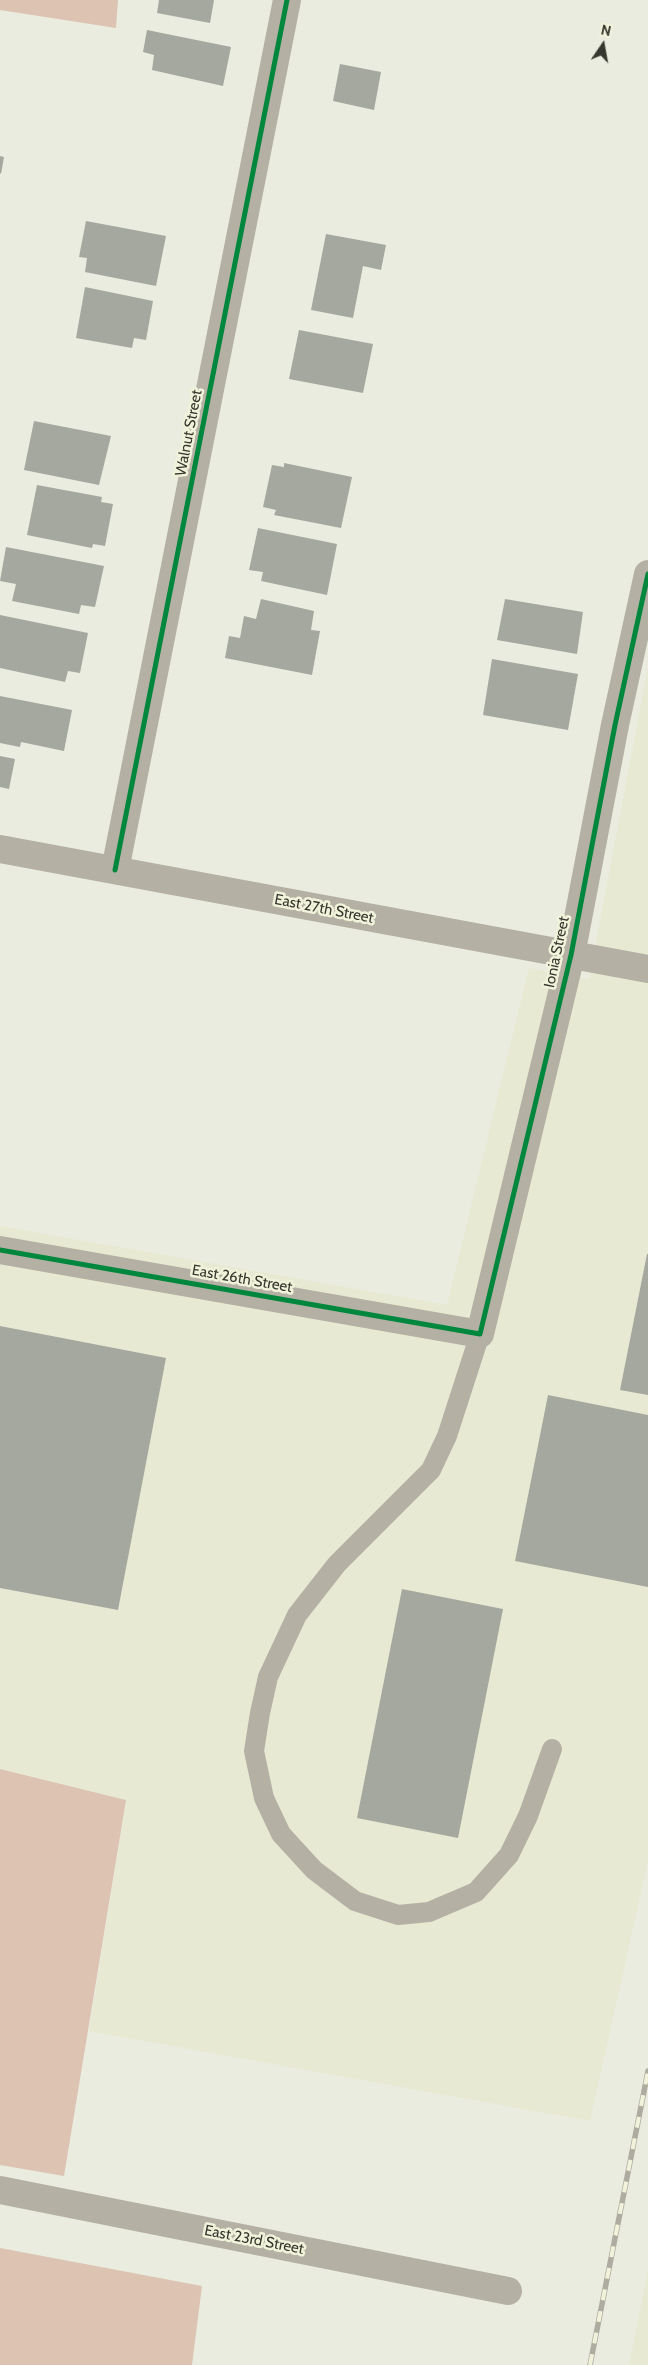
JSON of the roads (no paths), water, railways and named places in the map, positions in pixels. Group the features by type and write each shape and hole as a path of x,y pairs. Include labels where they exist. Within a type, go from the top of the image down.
{"street":[{"name":"Walnut Street","path":"116,870 287,0"},
{"name":"Ionia Street","path":"480,1334 571,955 615,725 648,574"},
{"name":"East 27th Street","path":"0,849 648,969"},
{"name":"East 26th Street","path":"0,1250 480,1334"},
{"name":"East 23rd Street","path":"0,2190 508,2291"}],"lane":[{"path":"480,1334 447,1436 431,1470 337,1564 297,1615 268,1677 254,1751 264,1798 281,1834 314,1870 355,1902 398,1915 429,1912 476,1892 508,1855 528,1816 552,1749"}],"railway":[{"path":"590,2365 648,2071"}]}
